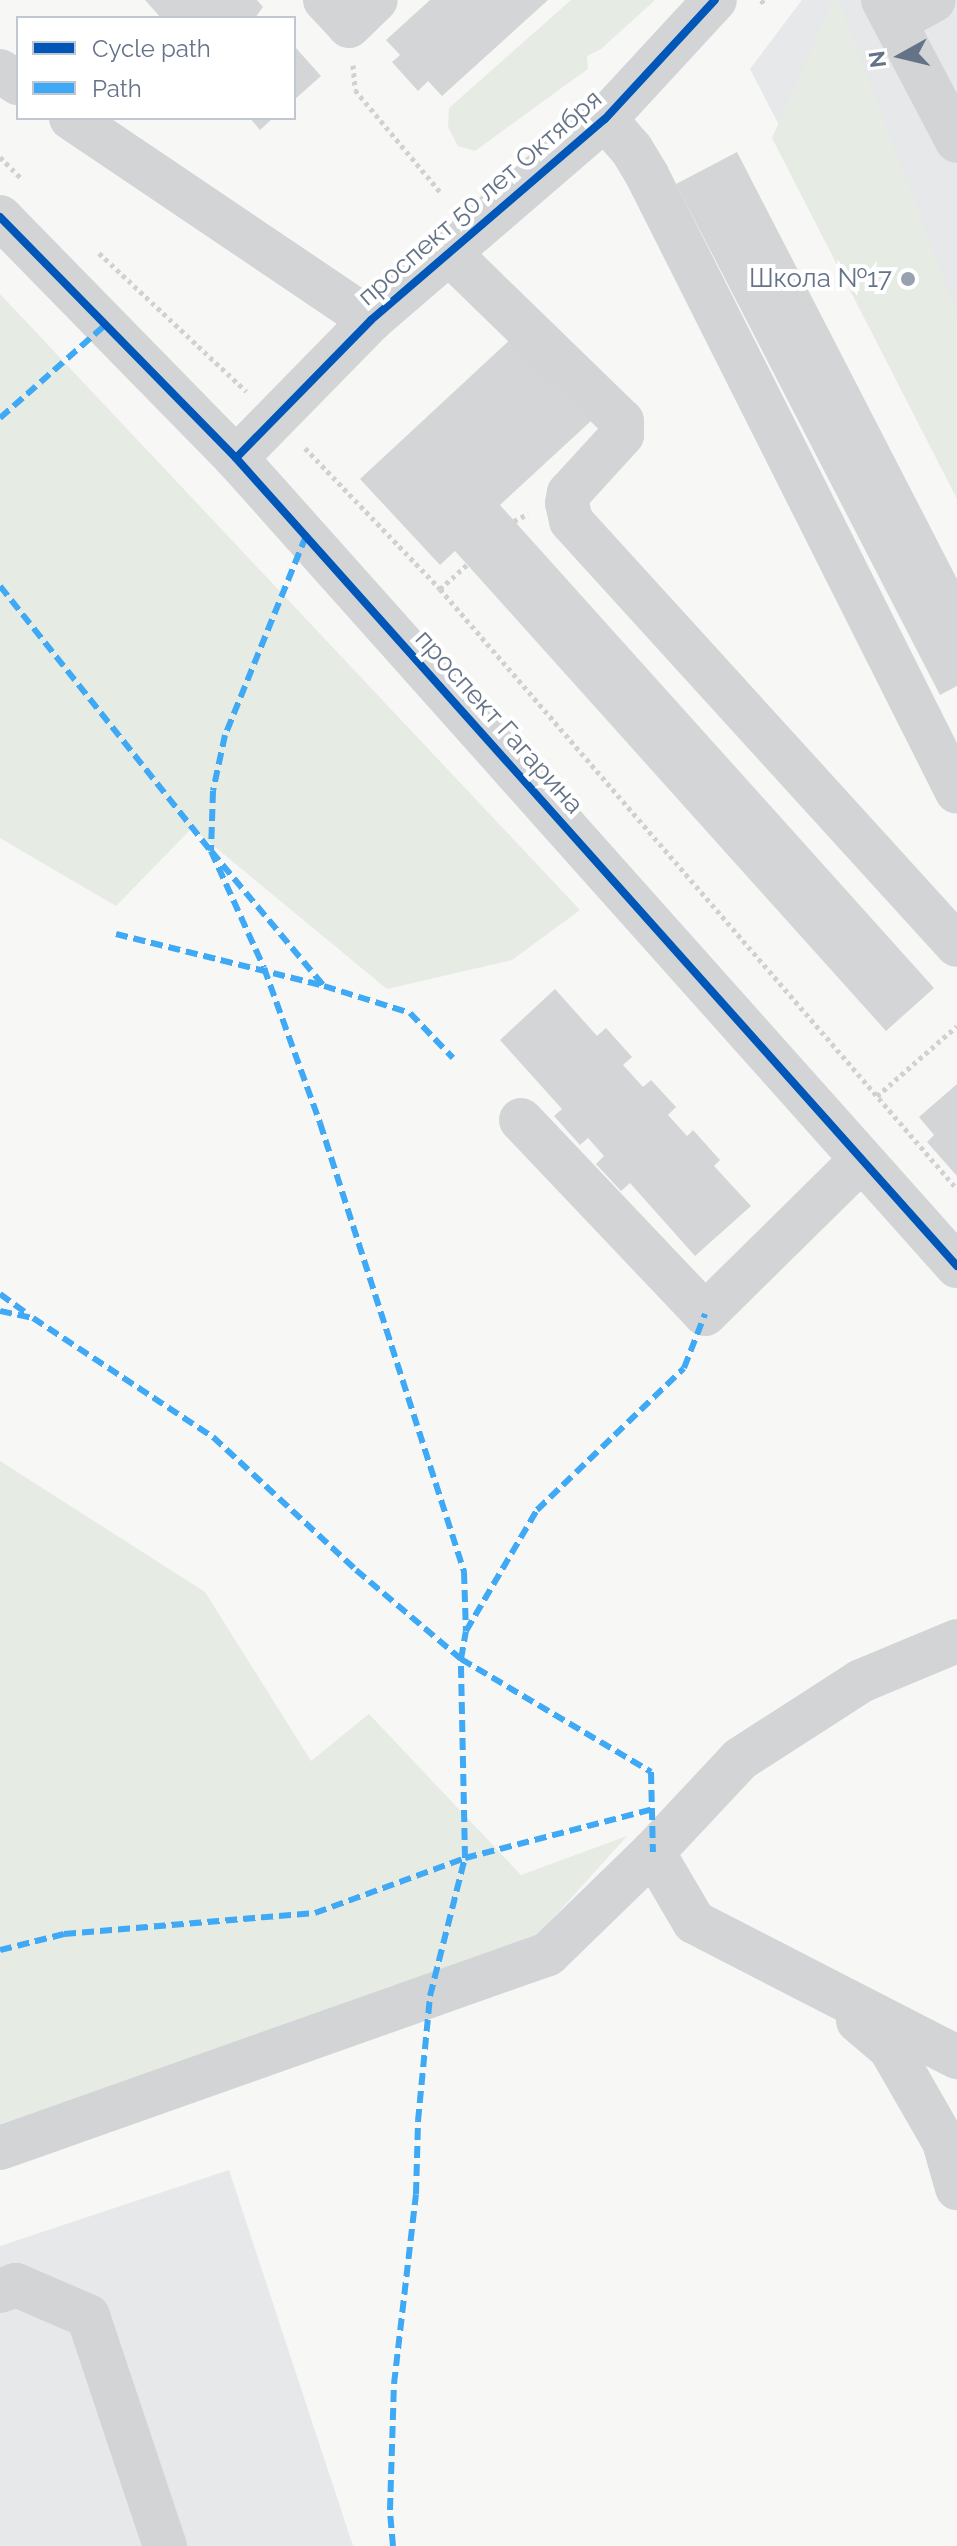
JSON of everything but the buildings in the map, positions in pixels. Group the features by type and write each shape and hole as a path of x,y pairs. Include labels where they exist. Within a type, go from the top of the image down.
{"street":[{"name":"проспект 50 лет Октября","path":"236,458 371,320 605,119 715,0"},
{"path":"934,0 889,10 957,141"},
{"path":"605,119 632,150 647,175 957,792"},
{"path":"74,120 371,320"},
{"name":"проспект Гагарина","path":"15,201 236,458 861,1160 951,1247"},
{"path":"449,253 622,421 622,435 569,493 567,503 571,521 956,940"},
{"path":"521,1120 705,1314 861,1160"},
{"path":"0,2148 548,1954 653,1852 740,1759 861,1681 957,1641"},
{"path":"653,1852 694,1922 957,2057"},
{"path":"813,1984 890,2048 944,2142 957,2188"},
{"path":"0,2291 16,2285 88,2316 165,2546"}],"path":[{"path":"350,9 355,90 441,193"},
{"path":"0,157 15,201"},
{"path":"94,248 275,418 440,589 957,1189"},
{"path":"440,589 467,565"},
{"path":"877,1096 957,1026"}],"shaded area":[{"path":"571,0 655,0 601,49 587,56 588,69 475,151 458,146 448,127 449,108"},
{"name":"Школа №17","path":"802,0 957,0 957,469 750,69"},
{"path":"834,0 838,0 957,314 957,499 772,138"},
{"path":"0,294 580,910 512,960 387,989 192,828 116,906 0,838"},
{"path":"0,1461 205,1592 311,1761 369,1714 521,1875 627,1836 538,1935 0,2126"},
{"path":"229,2170 353,2546 0,2546 0,2246"}],"marked path":[{"path":"0,418 105,325"},
{"path":"306,536 225,735 213,791 211,851 324,986 410,1013 453,1058"},
{"path":"0,586 211,851 264,968 320,1123 464,1572 466,1631"},
{"path":"116,934 324,986"},
{"path":"0,1294 29,1315"},
{"path":"0,1311 33,1318 213,1437 356,1570 461,1659 651,1772 653,1852"},
{"path":"393,2546 390,2510 394,2384 416,2194 418,2121 430,1996 465,1858 461,1659 466,1631 537,1510 684,1368 705,1314"},
{"path":"0,1950 64,1934 315,1913 465,1858 653,1809"}],"cycle path":[{"path":"236,458 371,320 605,119 715,0"},
{"path":"0,217 236,458 957,1266"}],"place":[{"name":"Школа №17","path":"908,279"}]}
